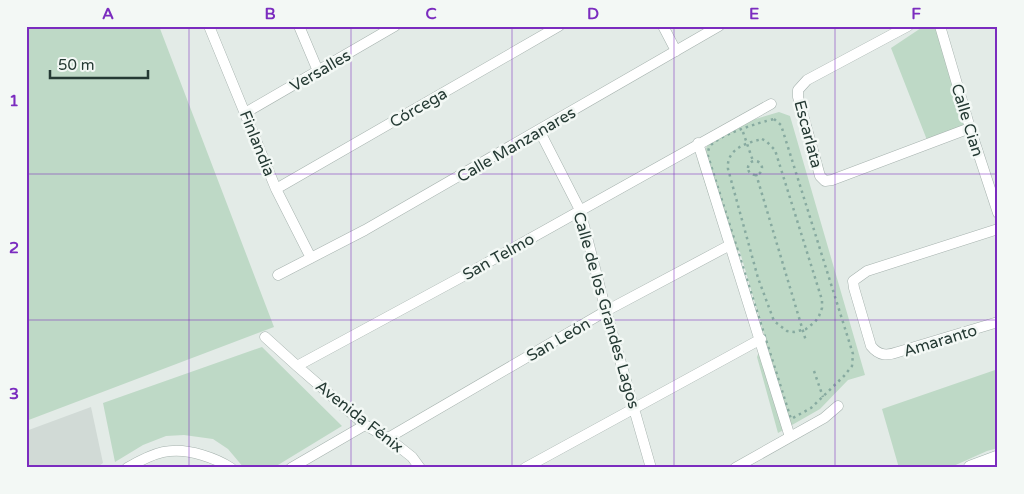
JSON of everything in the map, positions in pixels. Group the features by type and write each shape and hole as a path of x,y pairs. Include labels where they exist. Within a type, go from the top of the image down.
{"street":[{"name":"Finlandia","path":"209,26 276,189 311,258"},
{"path":"299,26 318,71"},
{"name":"Córcega","path":"276,189 559,26"},
{"path":"663,26 676,51"},
{"name":"Calle Manzanares","path":"278,275 365,230 719,26"},
{"name":"Escarlata","path":"908,26 807,80 798,90 798,97 820,176 825,180 832,180 970,128"},
{"name":"Calle Cian","path":"940,26 970,128 998,213"},
{"name":"Versalles","path":"245,113 389,28"},
{"name":"San Telmo","path":"297,366 771,104"},
{"name":"Calle de los Grandes Lagos","path":"540,130 580,210 606,311 651,468"},
{"path":"698,143 761,339 790,437"},
{"name":"Amaranto","path":"998,229 867,271 853,281 871,346 882,355 998,322"},
{"name":"San León","path":"388,438 606,311 730,245"},
{"name":"Avenida Fénix","path":"265,337 366,424 412,457 420,468"},
{"path":"525,468 761,339"},
{"path":"735,468 824,418 838,406"},
{"path":"291,468 366,424"},
{"path":"126,468 161,452 179,449 211,458 231,468"},
{"path":"971,468 998,458"}],"path":[{"path":"774,119 781,125 853,354 852,366 823,397 812,408 791,419 708,156 709,148 714,143 742,129 774,119"},
{"path":"742,129 753,162"},
{"path":"762,139 775,150 822,300 819,316 815,322 803,330 787,331 774,322 758,278 727,162 729,156 736,149 747,143 762,139"},
{"path":"753,162 758,162 761,166 760,172 756,174 750,173 748,169 749,164 753,162"},
{"path":"756,174 806,341"},
{"path":"814,371 823,397"}],"shaded area":[{"path":"91,407 103,463 96,468 26,468 26,431"}],"green space":[{"path":"26,26 159,26 274,327 26,421"},
{"path":"924,26 936,26 965,126 927,140 891,48"},
{"path":"779,112 790,116 865,375 848,380 820,409 778,433 757,357 765,337 740,252 724,242 698,162 709,143 742,123"},
{"path":"262,347 342,426 273,468 244,468 228,449 213,439 184,435 166,436 143,445 115,462 103,403"},
{"path":"998,369 998,448 949,468 899,468 882,409"}]}
